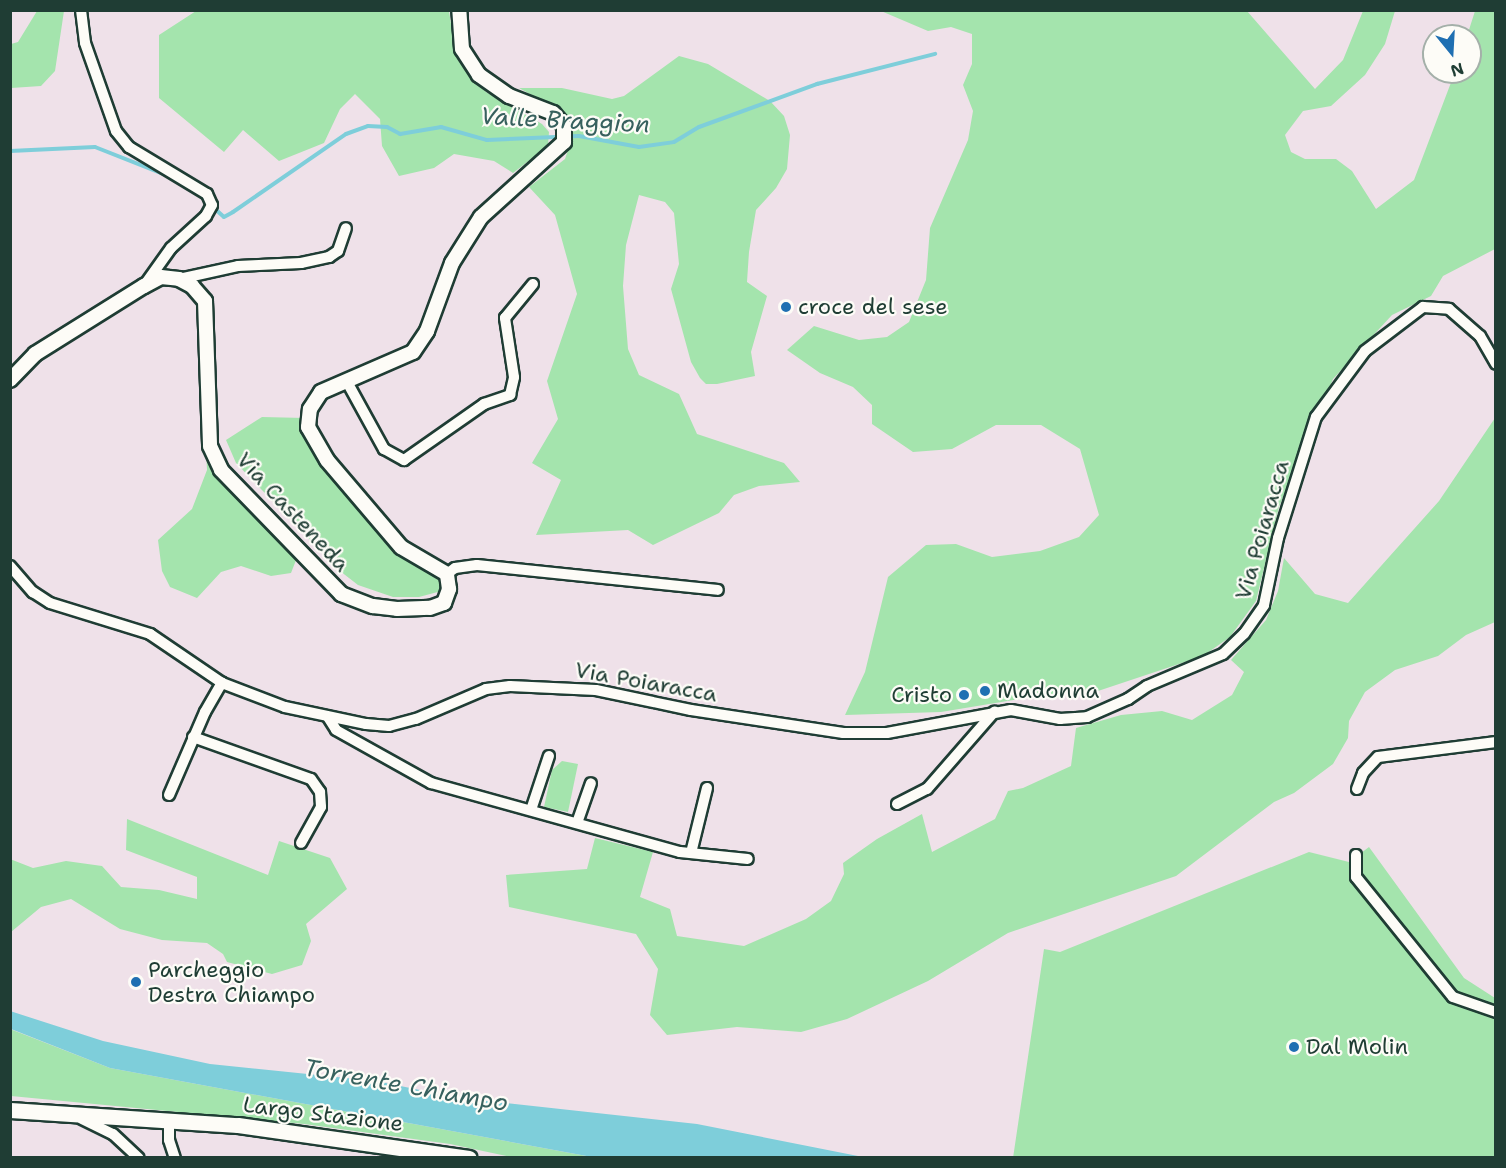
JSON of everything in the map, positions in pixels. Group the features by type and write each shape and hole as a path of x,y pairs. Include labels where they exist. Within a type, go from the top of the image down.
{"main road":[{"name":"Largo Stazione","path":"10,1101 150,1112 169,1119"},
{"name":"Largo Stazione","path":"10,1110 238,1125 469,1158"}],"street":[{"path":"81,10 85,43 116,131 129,147 207,194 212,205 206,216 171,248 144,286"},
{"path":"459,10 462,49 479,75 509,96 553,113 567,134 564,142 481,217 452,263 427,331 413,352 321,392 310,409 308,427 314,441 401,548 447,574 455,568 477,565 718,590"},
{"path":"10,380 35,354 161,277 179,279 238,266 301,263 329,257 338,251 346,228"},
{"name":"Via Casteneda","path":"179,279 192,286 205,301 210,446 221,470 269,524 341,594 373,606 430,608 444,603 449,589 447,574"},
{"path":"346,380 384,449 404,460 484,404 510,394 514,377 505,318 534,284"},
{"name":"Via Poiaracca","path":"10,566 33,592 50,603 150,634 222,683 285,707 328,717 389,726 416,719 486,689 510,686 596,690 691,710 843,733 887,733 1011,710 1060,719 1087,717 1128,699 1147,686 1223,654 1244,634 1264,604 1278,538 1316,417 1365,351 1423,307 1449,309 1479,336 1496,364"},
{"path":"169,795 193,737 222,683"},
{"path":"897,804 927,789 996,711"},
{"path":"328,717 336,730 430,783 691,854 748,859"},
{"path":"193,737 311,779 320,792 321,807 301,843"},
{"path":"1358,789 1363,773 1378,758 1496,742"},
{"path":"531,810 549,756"},
{"path":"578,823 591,783"},
{"path":"691,854 707,788"},
{"path":"1356,855 1356,877 1453,997 1496,1012"},
{"path":"61,1114 93,1122 140,1158"},
{"path":"169,1119 169,1140 175,1158"}],"green space":[{"path":"37,11 64,11 55,71 41,86 11,88 11,44 18,42"},
{"path":"196,11 449,11 455,49 465,68 486,92 542,124 549,132 548,146 513,173 494,161 454,154 434,168 399,176 382,146 380,119 355,94 340,109 324,143 279,161 243,130 224,152 159,98 159,35"},
{"path":"881,11 1247,11 1315,89 1343,60 1363,11 1395,11 1385,44 1365,75 1331,106 1303,111 1285,135 1291,152 1305,159 1336,159 1352,171 1376,209 1414,180 1450,84 1482,84 1482,24 1471,24 1475,11 1495,11 1495,249 1443,276 1431,296 1392,315 1333,379 1279,507 1256,601 1230,637 1203,656 1092,693 1044,695 941,712 845,715 865,672 888,577 926,545 956,544 992,557 1040,551 1079,537 1099,515 1080,449 1041,425 996,425 952,449 913,452 872,424 872,405 853,387 820,373 787,350 814,326 859,340 887,337 909,322 926,280 930,228 968,140 973,111 963,85 972,64 972,34 951,27 928,31"},
{"path":"679,56 708,64 770,101 784,116 790,135 787,169 776,188 756,210 749,252 747,282 767,296 751,352 755,376 717,384 706,384 700,378 691,362 671,289 679,264 674,213 665,202 639,195 626,245 623,286 628,349 639,375 679,394 697,434 784,463 800,482 759,486 734,495 719,513 653,545 628,530 536,535 561,480 532,463 558,419 547,381 577,294 555,215 529,187 565,159 572,138 569,124 555,108 519,88 562,88 612,99 624,96"},
{"path":"262,417 305,418 401,554 443,577 445,590 419,597 393,597 358,585 340,571 236,463 226,440"},
{"path":"1495,418 1495,622 1466,635 1438,656 1395,670 1365,692 1349,721 1348,738 1333,764 1294,793 1274,802 1176,876 1008,933 928,981 847,1019 801,1032 737,1027 667,1035 650,1015 658,969 636,934 509,907 506,875 587,869 595,838 653,852 640,897 670,909 677,936 744,946 806,919 831,901 844,874 843,863 877,839 922,814 932,852 995,819 1008,791 1023,788 1071,766 1076,728 1121,715 1162,711 1192,720 1232,695 1244,672 1231,660 1266,620 1278,591 1284,558 1315,594 1348,603 1439,501"},
{"path":"206,448 228,488 298,555 291,573 271,576 241,566 221,572 197,598 170,587 162,571 158,540 192,509 207,470"},
{"path":"562,761 578,764 568,812 544,807 552,770"},
{"path":"127,819 268,875 279,841 330,858 347,889 306,924 311,941 302,965 272,974 227,962 223,954 207,943 162,940 120,929 71,899 41,907 11,932 10,859 33,868 66,861 102,866 121,887 159,890 197,899 197,877 126,850"},
{"path":"1369,847 1464,978 1495,998 1495,1157 1013,1158 1044,949 1060,952 1309,852 1349,862"},
{"path":"10,1029 110,1068 592,1157 511,1157 450,1144 304,1124 11,1096"}],"water":[{"path":"10,1011 103,1041 210,1064 376,1081 459,1098 697,1124 863,1157 592,1157 110,1068 11,1029"}],"waterway":[{"name":"Valle Braggion","path":"214,208 224,217 346,134 368,126 387,127 400,134 441,127 487,140 579,136 639,147 674,142 699,127 817,84 935,54"},
{"name":"Valle Braggion","path":"10,151 95,147 166,175"}],"place":[{"name":"croce del sese","path":"786,307"},
{"name":"Madonna","path":"985,691"},
{"name":"Cristo","path":"964,695"},
{"name":"Parcheggio Destra Chiampo","path":"136,982"},
{"name":"Dal Molin","path":"1294,1047"}],"water label":[{"name":"Torrente Chiampo","path":"406,1086"}]}
